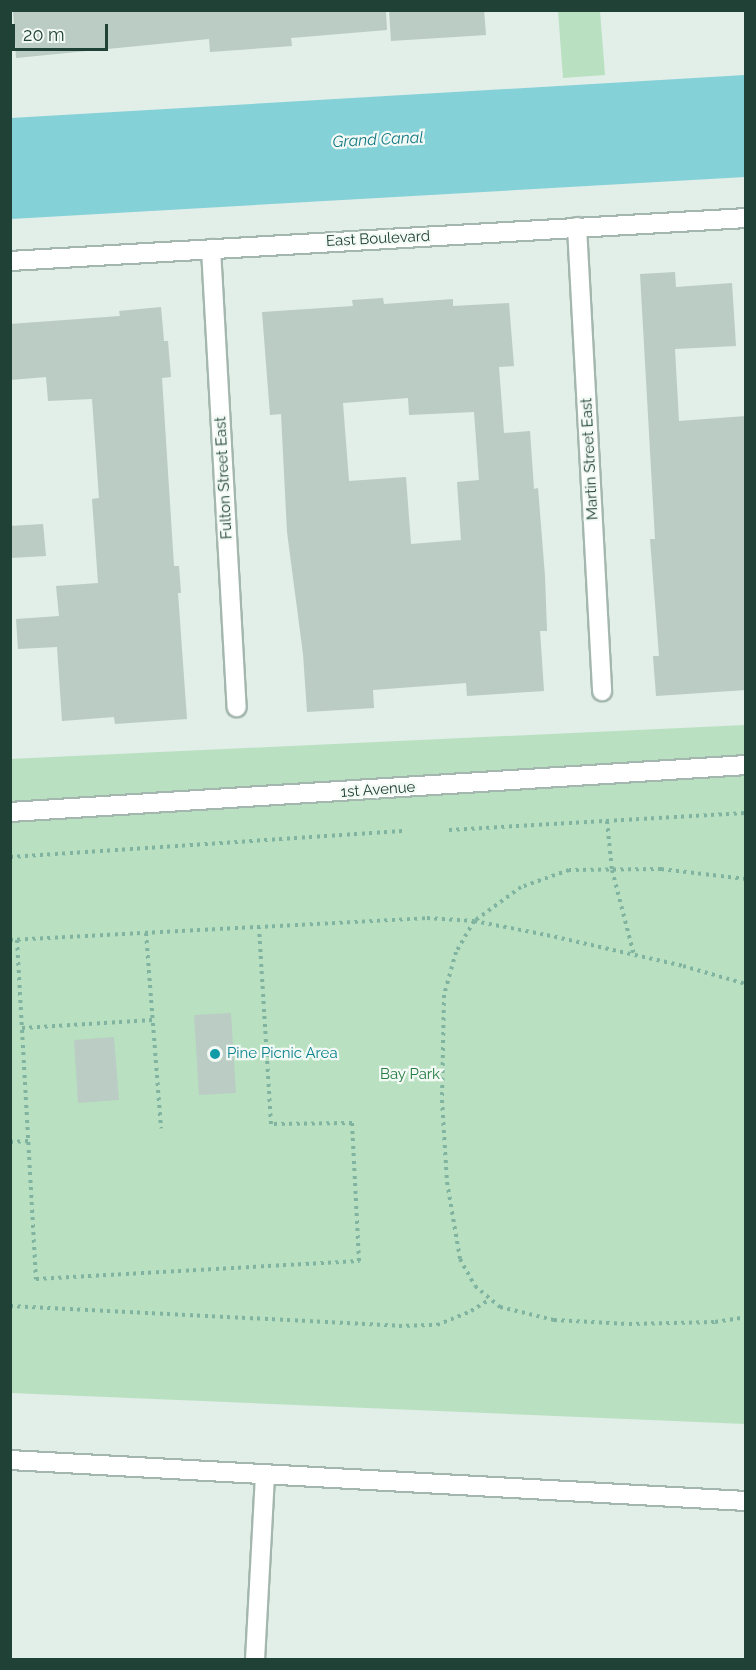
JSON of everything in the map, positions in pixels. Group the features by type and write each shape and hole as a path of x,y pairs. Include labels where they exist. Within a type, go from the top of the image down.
{"street":[{"name":"East Boulevard","path":"10,261 746,218"},
{"name":"Martin Street East","path":"577,227 602,691"},
{"name":"Fulton Street East","path":"211,249 237,707"},
{"name":"1st Avenue","path":"10,812 746,765"},
{"path":"10,1460 746,1502"},
{"path":"255,1659 265,1476"}],"path":[{"path":"449,830 746,813"},
{"path":"607,821 612,870 634,955"},
{"path":"10,857 402,831"},
{"path":"746,879 661,869 569,870 521,887 474,921 456,952 444,995 442,1100 447,1182 458,1248 475,1286 500,1307 554,1320 629,1324 716,1322 746,1317"},
{"path":"10,940 427,918 474,921 634,955 746,984"},
{"path":"17,940 36,1279 359,1261 352,1123 271,1124 259,927"},
{"path":"146,933 161,1128"},
{"path":"22,1028 153,1020"},
{"path":"10,1142 29,1141"},
{"path":"10,1306 399,1326 437,1325 471,1311 490,1299"}],"green space":[{"path":"558,11 600,11 605,75 563,78"},
{"name":"Bay Park","path":"745,725 745,1424 11,1393 10,759"}],"water":[{"name":"Grand Canal","path":"745,75 745,177 11,219 11,118"}],"building":[{"path":"13,10 386,10 387,30 291,38 292,46 210,52 209,39 16,58"},
{"path":"389,10 484,10 486,35 391,41"},
{"path":"675,272 676,287 732,283 736,346 675,349 679,421 746,416 746,690 656,696 653,656 659,656 650,539 655,539 640,274"},
{"path":"383,298 384,304 453,299 453,306 509,303 514,366 499,367 504,433 530,431 534,489 538,488 545,576 547,631 540,631 544,691 467,696 466,683 373,690 374,708 307,712 303,654 287,532 281,414 270,415 262,312 353,306 352,300","holes":["408,398 409,415 474,412 479,480 457,482 461,540 411,544 406,477 349,481 343,403"]},
{"path":"161,307 164,341 168,341 171,377 162,378 174,566 179,566 181,593 178,593 187,719 115,724 114,717 62,721 57,647 18,649 16,619 59,616 56,586 98,583 92,499 99,498 92,399 48,401 46,377 10,380 10,324 120,316 119,311"},
{"path":"43,524 46,556 10,558 10,526"},
{"name":"Pine Picnic Area","path":"231,1013 236,1093 199,1095 194,1015"},
{"path":"114,1037 119,1100 78,1103 74,1040"}],"place":[{"name":"Pine Picnic Area","path":"215,1054"}]}
